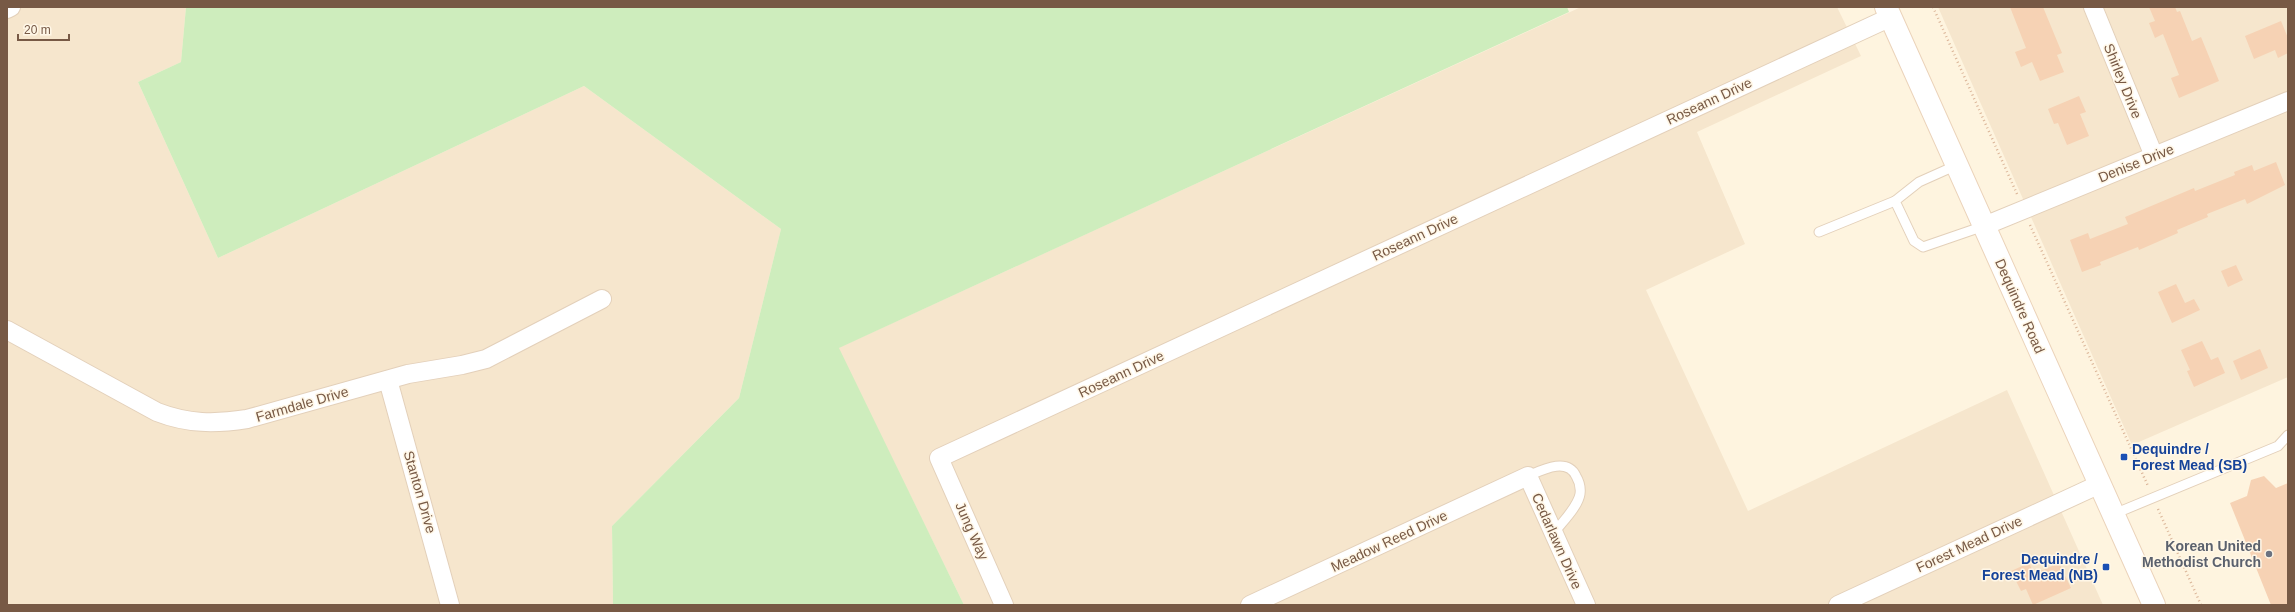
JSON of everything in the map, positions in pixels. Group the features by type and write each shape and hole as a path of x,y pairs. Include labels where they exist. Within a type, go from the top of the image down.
{"main road":[{"name":"Dequindre Road","path":"1888,12 2154,605"}],"street":[{"path":"7,9 11,7"},
{"name":"Shirley Drive","path":"2093,7 2154,156"},
{"name":"Roseann Drive","path":"939,458 1888,12"},
{"name":"Denise Drive","path":"1984,226 2288,101"},
{"name":"Farmdale Drive","path":"7,330 157,412 176,419 200,423 222,423 247,419 408,374 462,365 486,359 602,299"},
{"name":"Stanton Drive","path":"388,380 450,605"},
{"name":"Jung Way","path":"939,458 1004,605"},
{"name":"Cedarlawn Drive","path":"1528,476 1586,605"},
{"name":"Meadow Reed Drive","path":"1250,605 1528,476"},
{"name":"Forest Mead Drive","path":"1838,605 2100,484"}],"lane":[{"path":"1819,232 1894,201 1918,182 1957,165"},
{"path":"1894,201 1914,241 1923,247 1984,226"},
{"path":"2278,446 2288,436"},
{"path":"2113,514 2278,446 2288,446"},
{"path":"1528,476 1556,466 1567,467 1575,473 1580,483 1580,494 1577,500 1554,533"}],"path":[{"path":"1933,7 2018,197"},
{"path":"2029,222 2149,488"},
{"path":"2157,507 2201,605"}],"shaded area":[{"path":"7,7 186,7 181,62 138,82 218,258 584,86 781,229 739,398 612,526 613,605 7,605"},
{"path":"1581,7 1837,7 1861,56 1697,132 1745,244 1646,290 1748,511 2007,390 2103,605 964,605 838,348"},
{"path":"1938,7 2288,7 2288,377 2132,445"}],"green space":[{"path":"186,7 1567,7 1569,12 839,348 964,605 613,605 612,526 739,398 781,229 584,86 218,258 138,82 181,62"}],"building":[{"path":"2010,7 2043,7 2062,53 2057,55 2064,72 2040,81 2032,62 2021,67 2015,52 2026,48"},
{"path":"2149,7 2175,7 2177,12 2180,11 2192,41 2201,37 2219,81 2179,98 2171,78 2179,75 2163,34 2155,38 2149,23 2155,21"},
{"path":"2281,21 2288,38 2288,53 2278,58 2275,50 2254,59 2245,36"},
{"path":"2079,96 2086,112 2080,114 2089,136 2067,145 2058,123 2054,124 2048,109"},
{"path":"2276,162 2285,185 2247,204 2245,199 2207,214 2208,217 2177,230 2178,233 2139,250 2138,247 2100,262 2101,265 2082,272 2070,240 2088,233 2090,239 2128,224 2125,217 2194,188 2195,191 2235,175 2234,172 2252,165 2254,171"},
{"path":"2236,265 2243,280 2228,287 2221,271"},
{"path":"2176,284 2185,303 2194,299 2200,310 2172,323 2158,292"},
{"path":"2202,341 2211,360 2218,357 2225,373 2194,387 2187,371 2190,370 2181,350"},
{"path":"2260,349 2268,368 2241,380 2233,361"},
{"name":"Korean United Methodist Church","path":"2264,476 2276,488 2288,483 2288,605 2271,605 2230,503 2247,496 2251,480"},
{"path":"2029,563 2034,574 2059,563 2071,588 2033,605 2026,589 2021,591 2011,571"}],"place":[{"name":"Dequindre / Forest Mead (SB)","path":"2124,457"},
{"name":"Korean United Methodist Church","path":"2269,554"},
{"name":"Dequindre / Forest Mead (NB)","path":"2106,567"}]}
